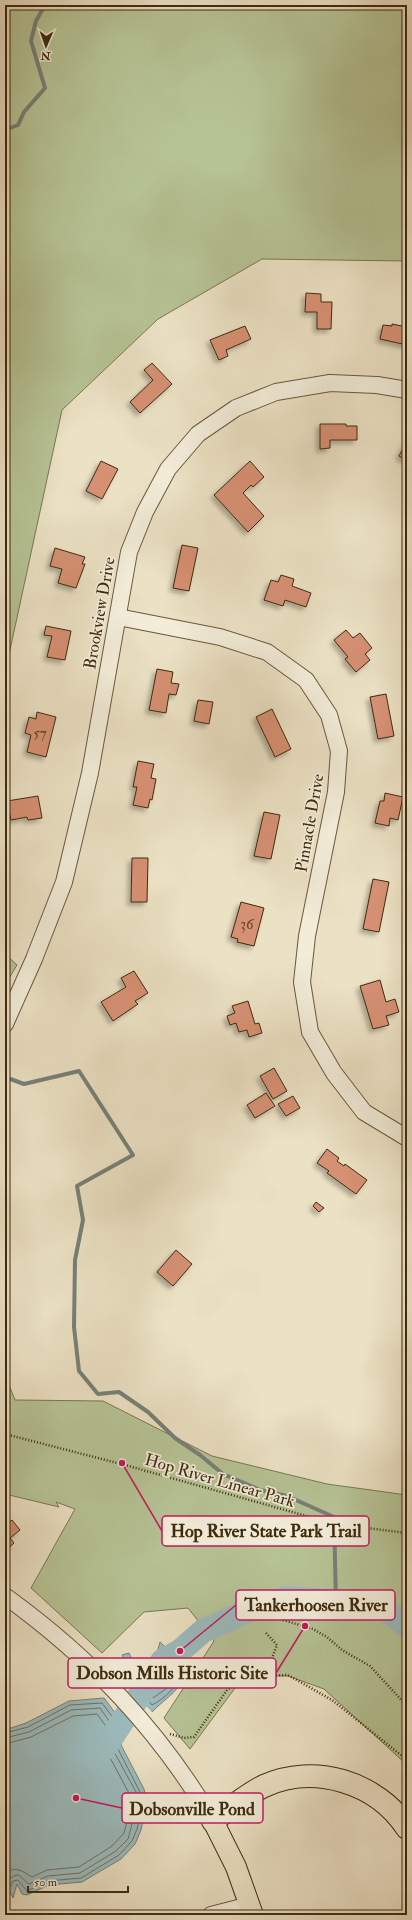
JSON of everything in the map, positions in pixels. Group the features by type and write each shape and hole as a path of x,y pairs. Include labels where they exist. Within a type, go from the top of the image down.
{"highway":[{"path":"213,1821 242,1799 265,1786 293,1778 319,1776 343,1781 374,1796 390,1808 407,1828"}],"main road":[{"path":"213,1821 231,1855 251,1910"}],"street":[{"name":"Brookview Drive","path":"5,1024 34,959 64,882 90,773 129,552 145,512 168,469 198,434 236,408 276,392 330,383 377,385 407,390"},
{"name":"Pinnacle Drive","path":"118,617 220,637 267,652 306,680 329,715 339,751 336,792 307,936 302,982 310,1032 334,1073 364,1112 407,1138"},
{"path":"5,1596 71,1648 115,1690 142,1721 185,1776 213,1821"},
{"path":"211,1915 251,1910"}],"path":[{"name":"Hop River Linear Park","path":"5,1434 125,1465 335,1524 407,1533"},
{"path":"283,1620 313,1629 327,1637 342,1650 370,1666 407,1706"},
{"path":"266,1633 277,1645 267,1676"},
{"path":"168,1734 184,1738 194,1737 227,1690 237,1682 255,1676 288,1675 332,1700 407,1760"}],"green space":[{"path":"5,5 407,5 407,261 262,259 158,319 62,410 5,673"},
{"path":"5,954 17,965 5,985"},
{"path":"5,1375 15,1400 103,1401 212,1456 327,1484 407,1495 407,1765 324,1689 288,1676 260,1676 238,1684 190,1749 164,1718 214,1641 188,1608 144,1612 102,1653 31,1588 75,1509 56,1502 59,1507 5,1494"}],"water":[{"path":"160,1642 188,1669 185,1677 173,1693 152,1712 128,1683 130,1676 122,1655 129,1653 136,1666 142,1669 150,1670"},
{"path":"104,1698 125,1726 121,1745 144,1789 147,1801 141,1830 135,1844 121,1859 82,1882 49,1885 27,1895 22,1894 17,1884 13,1898 11,1893 5,1891 5,1730 26,1723 69,1701"}],"pier":[{"path":"126,1682 152,1712 151,1713 127,1684"}],"building":[{"path":"306,293 321,294 321,302 332,302 331,329 317,329 317,312 305,312"},
{"path":"392,324 407,327 407,345 380,339 383,325 392,326"},
{"path":"245,326 251,339 226,350 228,356 219,360 210,340"},
{"path":"152,363 172,384 140,413 130,402 153,380 144,370"},
{"path":"320,424 346,424 346,426 357,426 357,440 330,440 330,448 320,449"},
{"path":"407,441 407,461 399,456"},
{"path":"101,461 118,469 102,499 86,491"},
{"path":"250,461 264,477 253,487 251,485 243,493 264,516 248,532 214,495"},
{"path":"182,545 198,548 189,591 173,588"},
{"path":"55,548 85,557 82,564 85,564 76,588 58,583 62,569 50,566"},
{"path":"281,575 294,579 292,586 311,593 306,607 285,600 283,606 264,600 271,580 278,582"},
{"path":"46,626 71,631 65,660 47,657 52,636 44,635"},
{"path":"346,630 353,638 360,633 372,648 365,654 370,660 356,672 345,659 348,657 334,640"},
{"path":"157,669 173,672 171,683 179,684 176,695 169,694 166,713 149,710"},
{"path":"386,694 394,736 378,739 370,697"},
{"path":"198,700 213,702 209,724 194,721"},
{"path":"272,709 291,749 275,757 256,717"},
{"path":"37,712 56,717 46,757 27,752 31,735 25,733 29,717 36,719"},
{"path":"138,761 154,764 151,778 156,779 152,800 150,799 148,808 133,805 137,787 133,787"},
{"path":"385,793 403,797 398,820 390,818 389,826 375,823 380,801 384,801"},
{"path":"38,796 42,818 28,820 27,817 11,820 7,801"},
{"path":"264,812 280,815 271,859 254,856"},
{"path":"132,858 148,858 147,902 131,902"},
{"path":"373,879 389,882 379,932 363,929"},
{"path":"241,902 264,908 254,946 237,942 238,939 231,937"},
{"path":"134,971 148,993 135,1001 138,1004 113,1021 101,1002 126,987 121,978"},
{"path":"380,980 386,1002 395,999 399,1012 386,1016 389,1025 373,1029 360,986"},
{"path":"248,1001 255,1024 259,1023 262,1033 249,1037 247,1030 239,1032 236,1023 230,1025 227,1016 235,1013 232,1006"},
{"path":"274,1068 287,1091 273,1099 260,1076"},
{"path":"266,1093 275,1106 255,1118 247,1105"},
{"path":"293,1096 300,1108 286,1116 278,1104"},
{"path":"327,1149 339,1158 337,1161 344,1166 345,1164 367,1180 356,1194 327,1173 329,1171 317,1163"},
{"path":"316,1202 324,1208 319,1212 313,1206"},
{"path":"176,1250 192,1264 173,1286 157,1272"},
{"path":"12,1520 20,1530 10,1538 14,1543 5,1551 5,1525"}],"waterway":[{"path":"5,130 18,125 24,112 45,88 31,41 36,21 45,5"},
{"path":"5,1077 24,1084 79,1071 133,1155 77,1186 83,1220 75,1260 74,1327 79,1371 98,1394 119,1392 148,1412 175,1438 200,1455 223,1474 260,1490 287,1496 334,1517 336,1602"},
{"path":"104,1749 163,1660 180,1651 203,1631 254,1608 286,1598 369,1604 392,1614 407,1627"}],"place":[{"name":"Hop River State Park Trail","path":"122,1463"},
{"name":"Dobson Mills Historic Site","path":"305,1626"},
{"name":"Tankerhoosen River","path":"180,1651"},
{"name":"Dobsonville Pond","path":"76,1798"}]}
